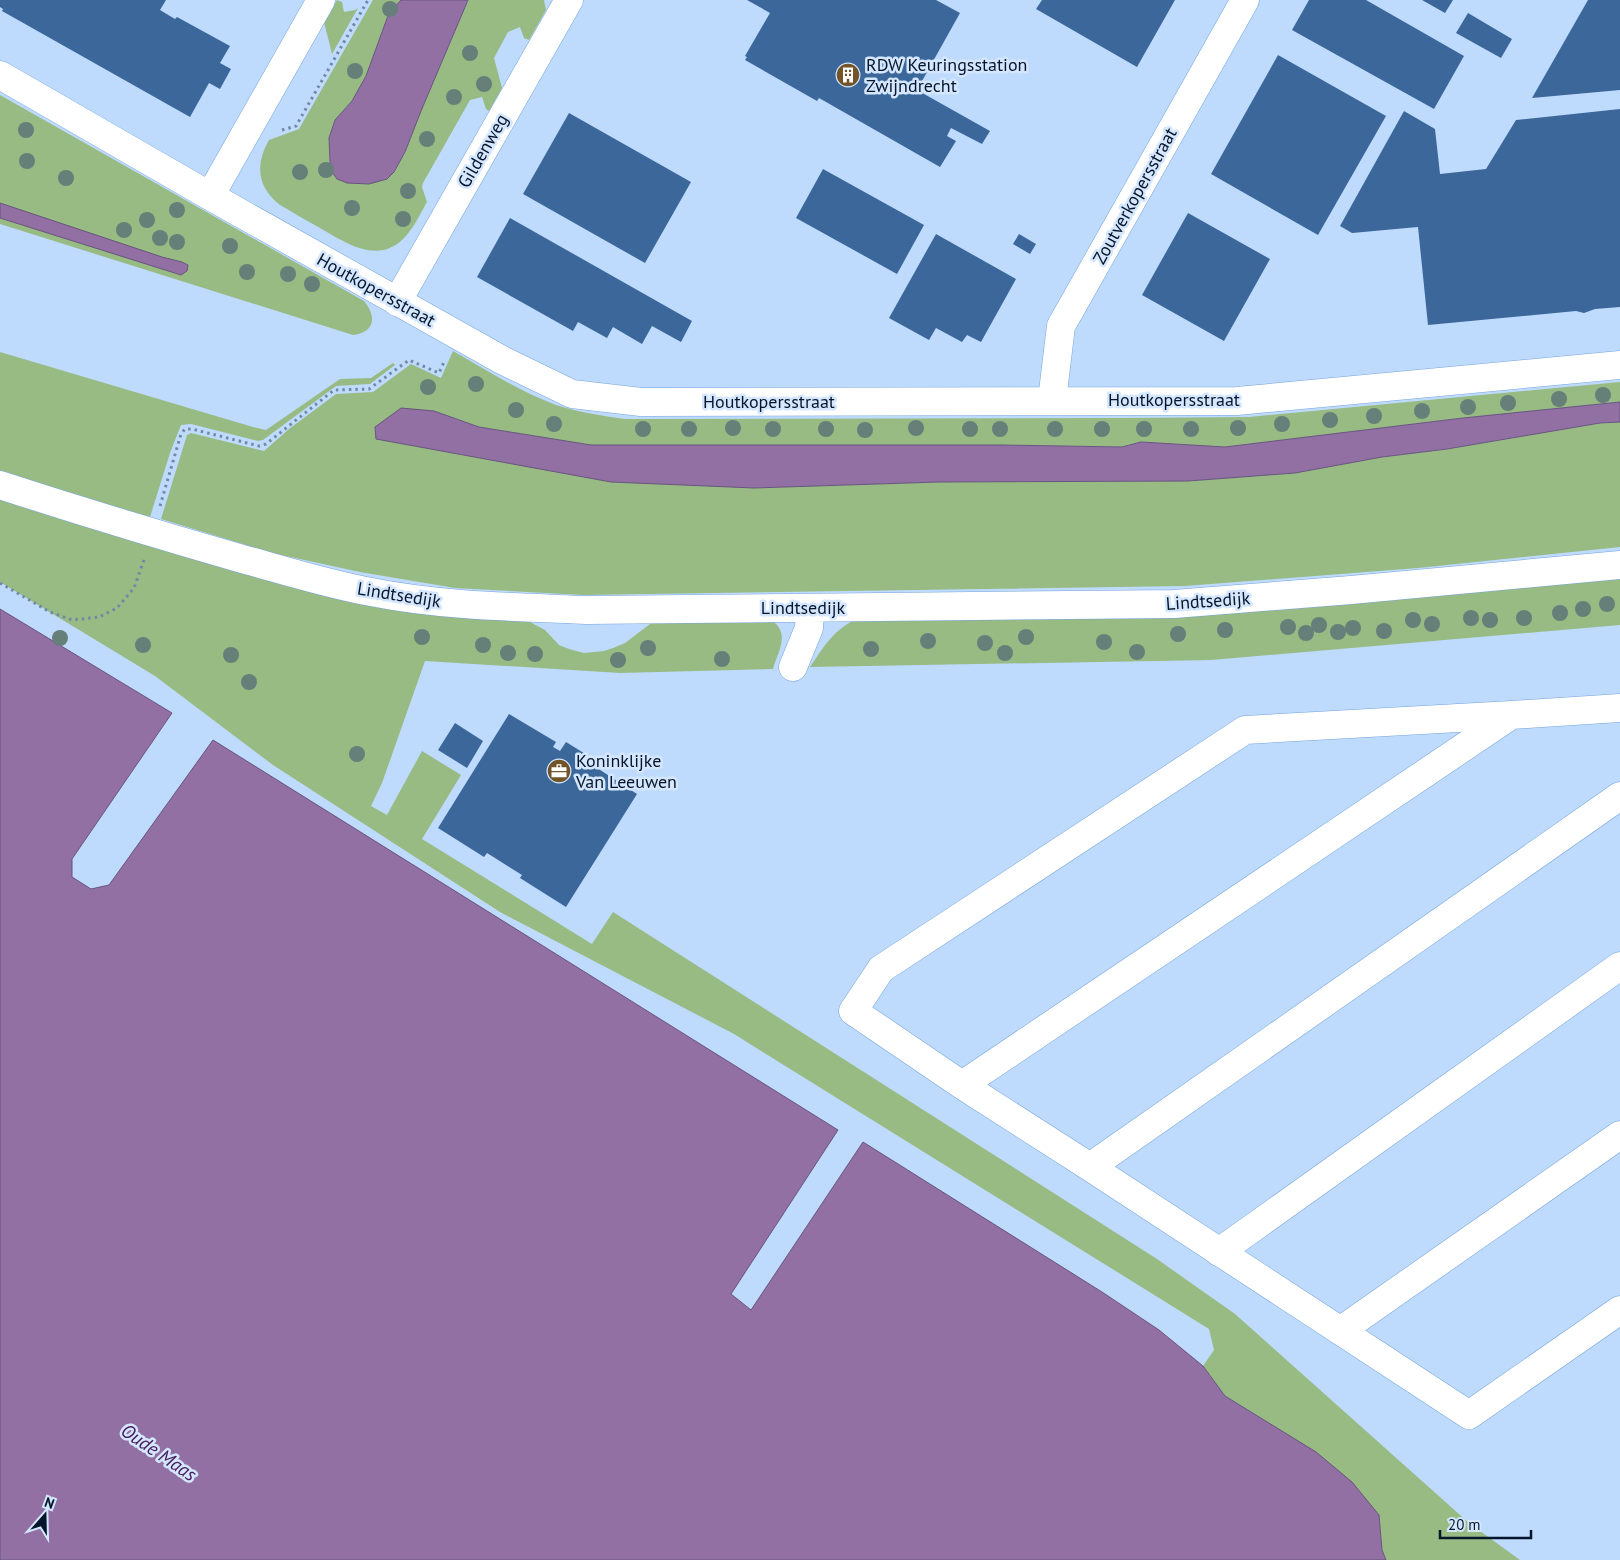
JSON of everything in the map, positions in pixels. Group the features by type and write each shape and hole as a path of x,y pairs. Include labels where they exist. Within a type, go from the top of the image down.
{"street":[{"path":"210,196 321,0"},
{"name":"Gildenweg","path":"398,302 568,0"},
{"name":"Zoutverkopersstraat","path":"1052,400 1061,326 1245,0"},
{"name":"Houtkopersstraat","path":"0,75 456,335 572,394 641,402 1237,401 1620,365"},
{"name":"Lindtsedijk","path":"0,485 152,533 317,580 371,592 457,604 586,610 1174,604 1352,590 1620,565"},
{"path":"793,667 809,628 810,608"},
{"path":"1620,708 1512,716 1246,730 881,969 854,1011 962,1086 1090,1167 1469,1415 1620,1310"},
{"path":"962,1086 1512,716"},
{"path":"1090,1167 1620,796"},
{"path":"1218,1252 1620,966"},
{"path":"1340,1330 1620,1135"}],"path":[{"path":"251,123 276,132 296,126 368,0"},
{"path":"163,494 181,434 185,429 192,429 259,446 266,444 334,390 368,389 409,360 439,373 456,335"},
{"path":"0,583 50,612 72,620 99,616 116,608 134,588 152,533"}],"green space":[{"path":"337,0 342,2 344,12 358,8 332,54 324,22"},
{"path":"373,0 401,0 389,13 366,76 352,101 335,120 329,138 332,172 394,172 405,152 420,111 468,0 544,0 546,10 529,40 524,38 520,27 508,32 494,58 502,88 489,111 486,109 482,97 470,100 423,183 422,187 427,202 411,230 394,246 384,250 373,251 362,249 340,240 280,205 267,191 263,183 260,167 269,140 299,129"},
{"path":"0,95 364,301 371,313 372,323 370,327 366,331 353,335 0,224"},
{"path":"453,351 543,400 573,410 625,419 1249,417 1620,382 1620,402 1463,418 1225,447 1141,442 1122,447 1001,445 591,445 479,427 434,411 377,439 754,488 939,482 1188,481 1295,473 1382,457 1447,449 1600,423 1620,422 1620,547 1418,568 1185,586 583,595 455,588 360,572 272,553 161,519 187,435 191,433 264,451 289,429 336,394 373,392 411,364 441,378"},
{"path":"0,352 266,430 340,379 371,378 393,363 395,365 370,384 336,386 263,440 258,441 191,424 181,425 150,517 0,473"},
{"path":"0,497 528,621 545,630 559,645 584,653 604,651 625,643 654,621 771,620 777,625 782,636 773,669 620,673 425,661 382,783 371,806 387,815 422,751 461,775 422,839 592,944 613,912 1157,1259 1235,1314 1469,1523 1520,1560 1386,1560 1382,1550 1379,1515 1263,1420 1225,1396 1203,1366 1214,1350 1209,1329 734,1034 500,912 273,765 155,676 0,582"},
{"path":"1620,576 1620,625 1211,660 810,667 824,646 835,634 855,620"}],"water":[{"path":"401,0 468,0 405,152 394,172 387,179 369,184 347,183 337,179 332,172 329,138 335,120 352,101 366,76 389,13"},
{"path":"0,203 182,262 188,265 187,271 181,275 0,218"},
{"path":"1620,402 1620,422 1600,423 1447,449 1382,457 1295,473 1188,481 939,482 754,488 611,482 376,439 375,427 401,408 434,411 479,427 591,445 1001,445 1122,447 1141,442 1225,447 1463,418"},
{"name":"Oude Maas","path":"0,609 172,713 72,859 72,877 91,889 109,885 213,740 838,1130 731,1294 751,1310 863,1142 1102,1292 1159,1330 1203,1366 1225,1396 1316,1452 1352,1482 1379,1515 1382,1550 1386,1560 0,1560"}],"building":[{"path":"0,0 166,0 160,10 175,19 177,17 230,46 220,63 231,69 220,89 209,83 190,117 2,11"},
{"name":"RDW Keuringsstation Zwijndrecht","path":"747,0 936,0 960,13 917,90 990,131 982,144 951,128 947,136 956,141 940,167 819,98 817,101 745,60 747,57 745,56 770,13"},
{"path":"1042,0 1175,0 1137,67 1036,9"},
{"path":"1309,0 1366,0 1464,56 1434,109 1292,30"},
{"path":"1422,0 1453,0 1445,13"},
{"path":"1588,0 1620,0 1620,90 1532,98"},
{"path":"1468,13 1512,39 1501,58 1456,33"},
{"path":"1278,55 1386,116 1318,235 1211,174"},
{"path":"1620,109 1620,307 1595,309 1584,313 1576,311 1428,325 1418,227 1352,233 1340,226 1404,111 1435,129 1440,174 1486,169 1516,120"},
{"path":"569,113 691,182 645,263 523,194"},
{"path":"823,169 924,225 897,274 796,218"},
{"path":"1188,213 1270,259 1224,341 1142,295"},
{"path":"510,218 692,321 681,342 652,326 642,344 613,327 607,338 578,322 573,331 477,277"},
{"path":"936,234 1016,279 981,342 967,335 962,342 936,328 929,340 889,318"},
{"path":"1019,234 1036,244 1030,254 1013,244"},
{"path":"509,714 556,742 553,747 560,751 566,742 587,755 581,764 588,768 591,764 637,794 566,907 520,878 522,875 487,853 484,857 438,828"},
{"path":"455,723 483,741 467,768 438,750"}],"place":[{"name":"RDW Keuringsstation Zwijndrecht","path":"848,75"},
{"name":"Koninklijke Van Leeuwen","path":"559,771"}]}
